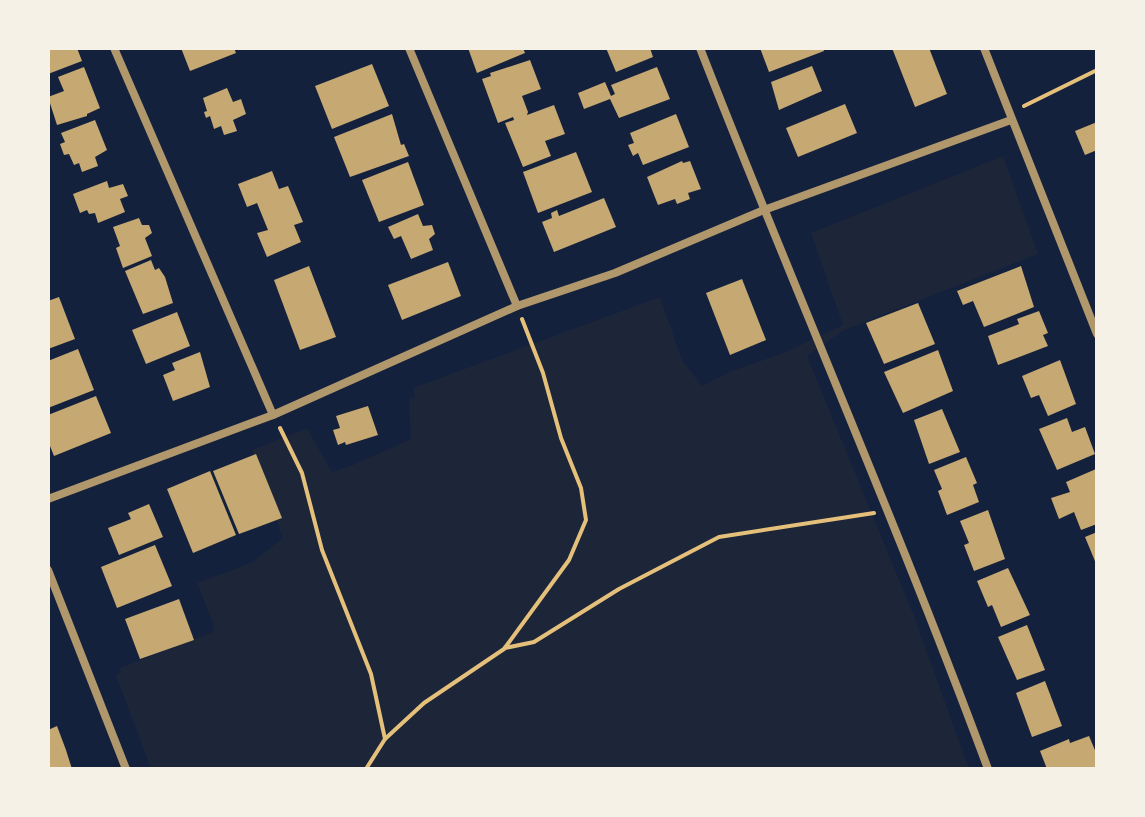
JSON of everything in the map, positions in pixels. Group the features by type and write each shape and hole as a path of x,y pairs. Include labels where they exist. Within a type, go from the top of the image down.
{"street":[{"path":"114,48 273,415"},
{"path":"409,48 517,306"},
{"path":"700,48 928,609 988,769"},
{"path":"984,48 1097,334"},
{"path":"48,499 273,415 517,306 615,273 764,210 1010,117"},
{"path":"48,570 126,769"}],"path":[{"path":"1010,117 1097,70"},
{"path":"366,769 385,739 424,703 504,649 569,560 586,520 581,488 517,306"},
{"path":"273,415 302,473 322,550 371,674 385,739"},
{"path":"504,649 534,642 619,589 719,537 888,511"}],"shaded area":[{"path":"1003,156 1038,254 844,330 807,356 914,616 969,769 151,769 116,675 121,672 120,668 213,632 214,626 197,583 251,563 283,538 252,450 307,428 332,472 353,465 411,439 409,400 415,397 413,388 660,297 682,360 702,386 843,325 811,233"}],"building":[{"path":"48,48 77,48 82,61 48,74"},
{"path":"181,48 234,48 236,53 190,71"},
{"path":"468,48 523,48 525,53 477,73"},
{"path":"606,48 650,48 653,57 616,72"},
{"path":"760,48 823,48 824,51 769,72"},
{"path":"892,48 929,48 947,94 915,107"},
{"path":"530,60 541,89 522,96 527,115 554,105 565,134 545,141 551,156 523,167 505,123 514,120 513,117 498,123 482,79 491,76 490,73"},
{"path":"372,64 389,106 332,129 315,86"},
{"path":"812,66 822,91 779,110 771,82"},
{"path":"84,67 100,108 87,116 57,125 48,97 64,91 58,77"},
{"path":"657,67 670,99 619,118 610,99 584,109 578,93 605,82 611,96 615,94 611,85"},
{"path":"227,88 233,102 241,99 246,114 233,120 237,131 224,135 221,126 214,129 210,116 206,118 203,98"},
{"path":"845,104 857,133 798,157 786,128"},
{"path":"392,114 401,145 404,144 409,156 350,177 334,137"},
{"path":"676,114 689,147 643,165 638,153 633,156 628,145 634,143 630,133"},
{"path":"95,120 107,150 95,157 98,166 82,172 79,163 74,165 69,154 64,155 60,144 65,142 61,133"},
{"path":"1097,122 1097,150 1085,155 1075,131"},
{"path":"576,152 592,192 538,213 523,172"},
{"path":"682,161 690,161 701,189 688,193 690,199 677,204 675,199 658,205 647,177"},
{"path":"408,162 424,205 379,222 362,180"},
{"path":"272,171 279,189 288,186 303,222 294,225 301,242 267,257 257,233 268,230 257,203 247,207 238,184"},
{"path":"107,181 109,188 123,184 128,196 120,199 125,212 98,223 95,213 89,214 87,210 80,213 73,194"},
{"path":"604,198 616,227 554,252 542,222 552,218 551,213 557,210 559,216"},
{"path":"418,214 423,226 432,225 435,234 429,239 433,250 411,259 401,236 394,239 388,227"},
{"path":"139,218 142,225 149,225 152,233 145,238 152,256 123,268 113,227"},
{"path":"151,260 155,270 159,268 165,277 173,303 143,314 125,271"},
{"path":"448,262 461,296 402,320 388,285"},
{"path":"309,266 336,337 300,350 274,280"},
{"path":"1021,266 1034,307 984,327 973,301 963,305 957,291"},
{"path":"742,279 766,340 730,355 706,293"},
{"path":"59,297 75,339 48,349 48,301"},
{"path":"918,303 935,344 884,364 866,323"},
{"path":"1039,311 1048,333 1043,335 1048,346 998,365 988,336 1019,324 1017,319"},
{"path":"177,312 190,346 146,364 132,330"},
{"path":"78,349 94,390 48,408 48,361"},
{"path":"938,350 953,391 903,413 884,372"},
{"path":"200,352 210,387 173,401 163,375 175,370 172,363"},
{"path":"1060,360 1076,404 1048,416 1039,395 1031,398 1022,376"},
{"path":"96,396 111,433 54,456 48,441 48,415"},
{"path":"368,406 378,435 338,445 333,430 340,428 336,416"},
{"path":"942,409 960,452 929,464 914,420"},
{"path":"1067,418 1072,432 1085,427 1095,454 1057,470 1039,429"},
{"path":"256,454 282,518 239,534 213,471"},
{"path":"966,457 977,483 973,485 979,502 947,515 938,491 942,489 934,470"},
{"path":"1096,469 1097,524 1081,530 1074,512 1059,519 1051,498 1070,492 1066,482"},
{"path":"210,471 236,535 193,553 167,489"},
{"path":"149,504 163,537 119,555 108,528 131,519 128,513"},
{"path":"988,510 1005,559 974,571 964,545 969,543 960,521"},
{"path":"1097,532 1097,566 1085,537"},
{"path":"155,545 172,586 117,608 101,567"},
{"path":"1008,568 1030,615 1001,627 977,581"},
{"path":"179,599 194,640 140,659 125,619"},
{"path":"1027,625 1045,670 1017,680 998,637"},
{"path":"1045,681 1062,726 1032,737 1016,693"},
{"path":"57,726 72,769 48,769 48,730"},
{"path":"1089,736 1097,755 1097,768 1047,769 1040,751 1069,739 1070,743"}]}
